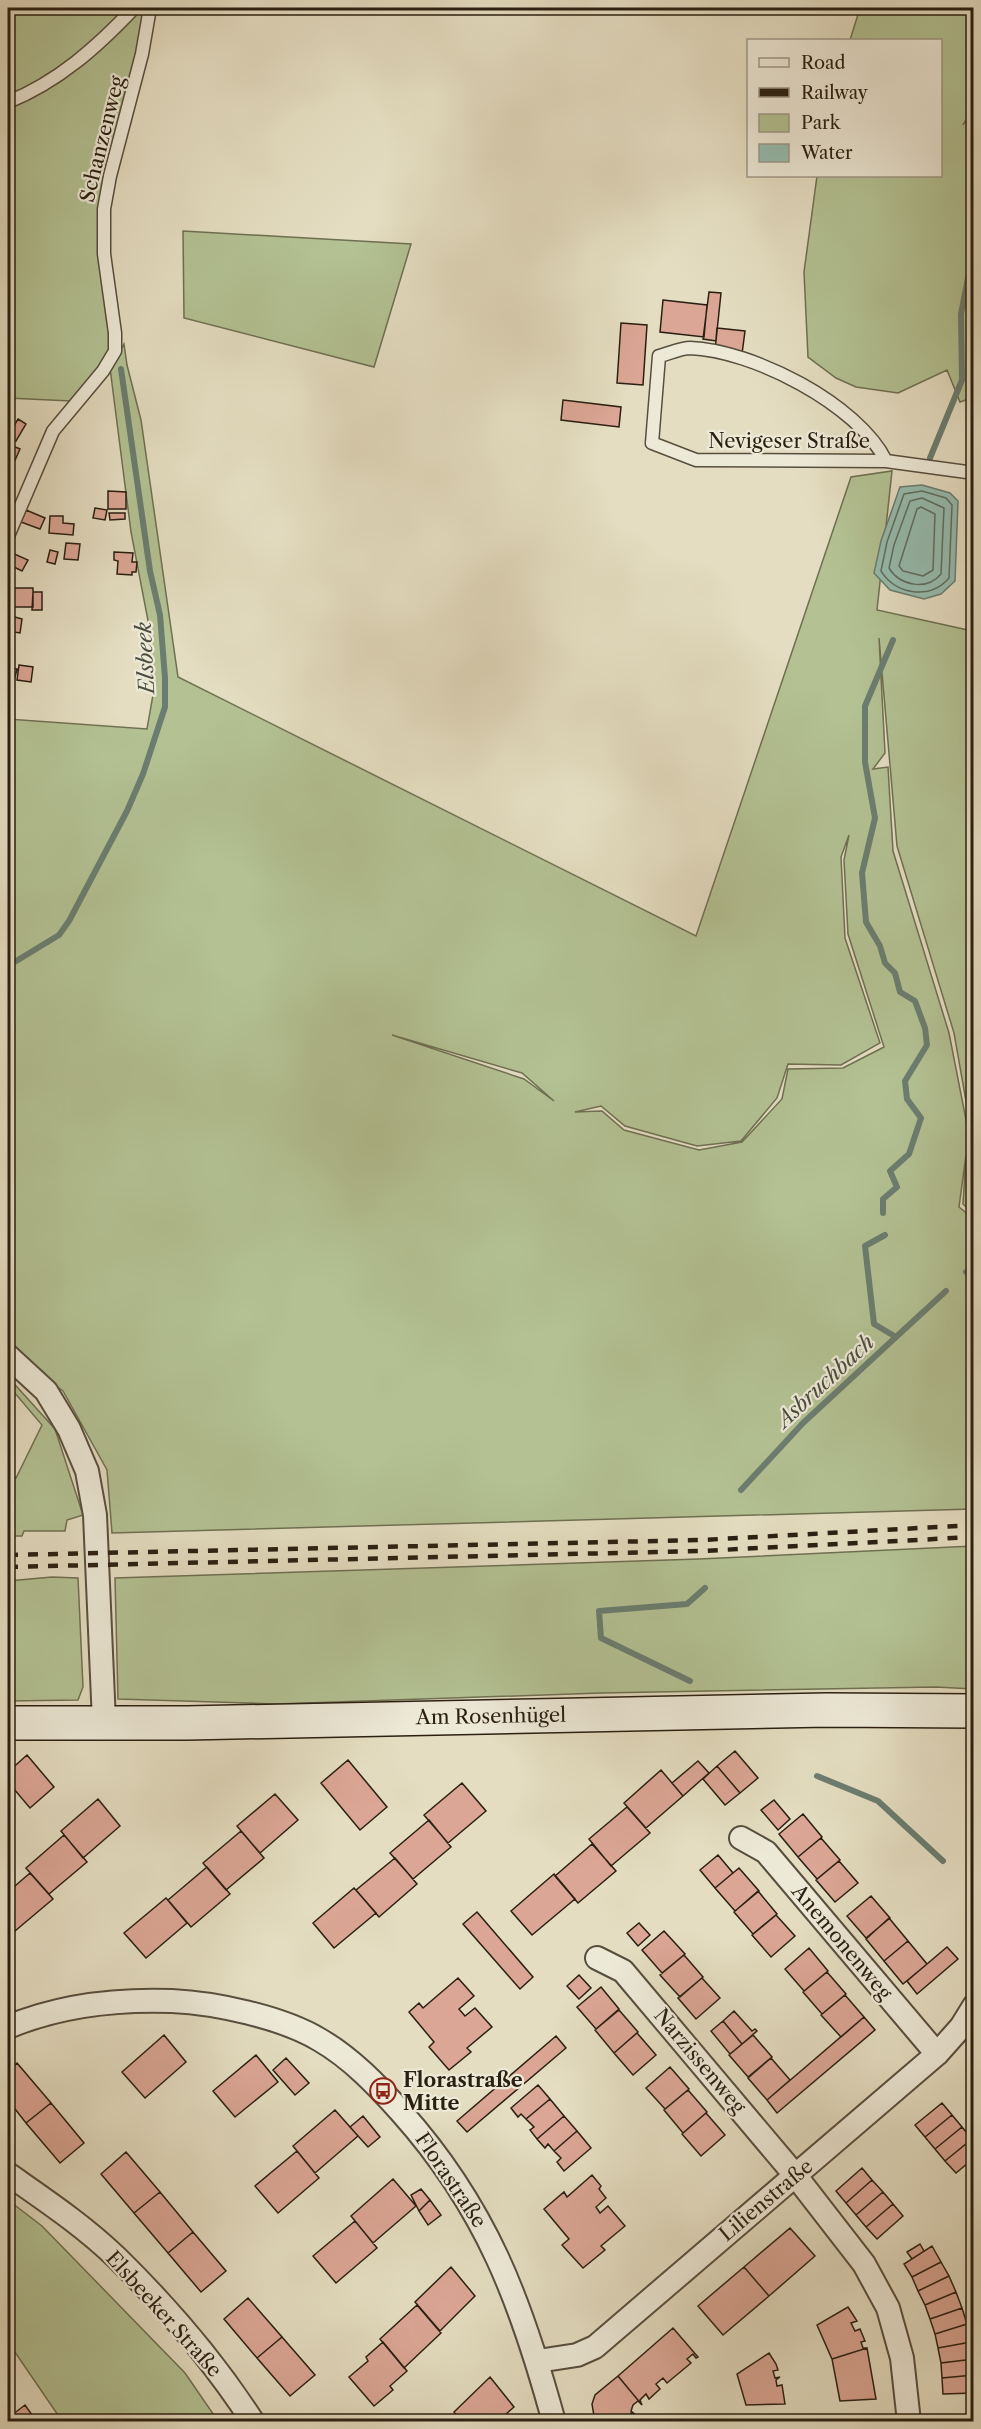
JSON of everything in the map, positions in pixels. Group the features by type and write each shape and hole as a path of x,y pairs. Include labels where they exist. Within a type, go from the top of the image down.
{"street":[{"path":"8,1356 46,1391 69,1429 87,1471 95,1515 104,1722"},
{"name":"Am Rosenhügel","path":"8,1723 187,1723 827,1710 974,1711"},
{"name":"Anemonenweg","path":"741,1838 766,1852 937,2054"},
{"name":"Narzissenweg","path":"597,1958 623,1971 851,2245 888,2308 902,2358 909,2421"},
{"name":"Florastraße","path":"8,2027 38,2014 76,2006 139,2000 189,2002 231,2009 319,2039 352,2063 383,2091 420,2132 463,2191 493,2243 538,2361 555,2421"},
{"name":"Lilienstraße","path":"538,2361 577,2355 595,2347 937,2054 961,2027 974,2006"},
{"name":"Elsbeeker Straße","path":"8,2174 58,2210 117,2258 176,2322 235,2394 252,2421"}],"lane":[{"path":"8,102 41,87 69,68 134,8"},
{"name":"Schanzenweg","path":"8,536 53,431 103,371 115,351 115,333 104,254 104,209 113,164 140,64 150,8"},
{"name":"Nevigeser Straße","path":"886,461 878,445 842,411 823,397 753,361 688,348 659,356 652,443 696,460 886,461 974,473"}],"green space":[{"path":"8,8 147,8 134,70 103,187 112,335 109,355 71,401 8,398"},
{"path":"860,8 973,8 973,108 963,125 973,110 974,397 960,402 947,370 898,393 856,387 836,378 808,357 804,272 817,177 942,177 942,39 850,39"},
{"path":"183,231 411,244 374,367 184,318"},
{"path":"124,344 141,420 178,677 696,936 851,477 892,471 877,610 968,630 973,578 973,1213 963,1204 966,1155 959,1207 974,1219 973,1509 112,1533 107,1470 63,1391 8,1351 8,719 147,729 153,695 150,631 131,532 110,368","holes":["879,638 897,846 954,1033 969,1118 968,1130 949,1033 893,851 888,767 873,769 885,753","849,835 844,860 848,934 884,1047 843,1068 788,1069 782,1099 742,1142 699,1150 624,1130 602,1111 575,1112 601,1106 625,1126 697,1146 741,1141 777,1098 788,1064 841,1065 880,1043 845,938 841,857","392,1035 522,1073 554,1101 524,1079"]},
{"path":"8,1377 55,1429 83,1515 67,1520 65,1531 24,1531 22,1536 8,1536 8,1474 16,1478 42,1425 8,1385"},
{"path":"973,1546 973,1689 936,1687 601,1693 276,1704 118,1699 115,1578 699,1559"},
{"path":"52,1577 78,1578 83,1687 78,1700 8,1701 8,1581"},
{"path":"8,2200 42,2226 185,2373 218,2421 62,2421 8,2342"}],"water":[{"path":"922,485 950,493 958,501 955,581 941,594 924,599 890,590 874,573 881,541 900,487"}],"building":[{"path":"709,292 721,293 716,341 703,339"},
{"path":"663,300 707,305 704,337 660,332"},
{"path":"621,323 647,325 643,385 617,383"},
{"path":"717,328 745,331 742,354 715,351"},
{"path":"563,400 621,407 619,427 561,420"},
{"path":"18,419 26,424 16,441 8,436"},
{"path":"8,444 20,449 9,474 8,473"},
{"path":"108,491 126,492 126,509 108,509"},
{"path":"95,508 107,510 105,520 93,518"},
{"path":"26,510 45,518 40,529 21,522"},
{"path":"109,513 125,513 125,519 110,520"},
{"path":"50,516 63,516 63,523 74,524 73,535 49,533"},
{"path":"66,543 80,544 78,560 64,559"},
{"path":"50,550 58,552 55,564 47,562"},
{"path":"10,552 28,560 22,571 8,564"},
{"path":"114,552 133,553 132,562 137,562 136,572 132,572 132,575 117,574 118,561 114,560"},
{"path":"13,588 33,588 33,607 13,607"},
{"path":"33,592 42,592 42,610 32,610"},
{"path":"8,615 22,619 20,633 8,631"},
{"path":"19,665 33,667 31,682 17,680"},
{"path":"8,667 17,669 13,685 8,684"},
{"path":"735,1751 758,1778 740,1793 717,1766"},
{"path":"27,1755 54,1787 30,1808 8,1782 8,1772"},
{"path":"348,1760 387,1807 360,1830 321,1783"},
{"path":"698,1761 709,1773 683,1796 672,1783"},
{"path":"717,1766 740,1793 725,1805 703,1779"},
{"path":"661,1770 683,1796 646,1828 624,1803"},
{"path":"462,1783 486,1811 448,1843 424,1815"},
{"path":"275,1794 298,1820 260,1853 237,1826"},
{"path":"98,1799 120,1826 83,1858 61,1831"},
{"path":"774,1800 790,1819 778,1830 761,1810"},
{"path":"627,1807 650,1833 611,1866 589,1839"},
{"path":"803,1814 822,1837 798,1857 779,1834"},
{"path":"429,1820 451,1847 413,1879 390,1853"},
{"path":"241,1831 264,1858 226,1890 203,1863"},
{"path":"64,1835 87,1862 49,1894 26,1868"},
{"path":"821,1838 840,1860 817,1879 798,1857"},
{"path":"592,1844 616,1871 578,1903 555,1876"},
{"path":"718,1855 733,1873 715,1888 700,1870"},
{"path":"395,1858 417,1884 379,1917 356,1890"},
{"path":"839,1861 858,1883 835,1902 816,1880"},
{"path":"207,1867 230,1894 191,1927 168,1900"},
{"path":"739,1868 759,1891 735,1911 715,1888"},
{"path":"30,1873 53,1899 15,1931 8,1922 8,1892"},
{"path":"554,1874 575,1899 532,1935 511,1911"},
{"path":"354,1888 376,1913 334,1948 313,1923"},
{"path":"758,1891 777,1914 753,1934 734,1912"},
{"path":"871,1896 890,1918 866,1938 847,1916"},
{"path":"166,1898 187,1923 146,1958 124,1933"},
{"path":"477,1912 533,1977 520,1989 463,1924"},
{"path":"776,1915 795,1936 771,1957 752,1935"},
{"path":"889,1918 908,1941 884,1961 866,1939"},
{"path":"639,1923 650,1935 638,1946 627,1933"},
{"path":"664,1931 685,1954 662,1973 642,1950"},
{"path":"908,1941 927,1964 903,1984 884,1961"},
{"path":"947,1947 958,1959 917,1994 907,1981"},
{"path":"809,1948 828,1971 804,1991 785,1969"},
{"path":"684,1955 703,1977 680,1997 660,1975"},
{"path":"827,1972 846,1994 822,2014 803,1992"},
{"path":"579,1975 591,1988 579,1999 567,1986"},
{"path":"458,1978 474,1996 459,2009 465,2016 475,2008 492,2027 467,2048 471,2052 449,2070 429,2047 434,2042 409,2012 419,2003 423,2008"},
{"path":"702,1978 720,1998 696,2019 678,1998"},
{"path":"601,1987 619,2009 596,2029 577,2007"},
{"path":"845,1995 864,2017 841,2037 821,2015"},
{"path":"619,2010 638,2032 614,2053 595,2030"},
{"path":"734,2011 752,2031 755,2029 757,2031 742,2044 723,2021"},
{"path":"864,2017 875,2030 777,2113 767,2100"},
{"path":"723,2021 742,2044 730,2054 711,2031"},
{"path":"637,2033 656,2055 633,2075 614,2053"},
{"path":"164,2035 186,2062 145,2098 122,2072"},
{"path":"753,2035 772,2057 748,2077 729,2055"},
{"path":"556,2036 566,2048 467,2132 457,2121"},
{"path":"256,2055 278,2082 235,2117 213,2091"},
{"path":"286,2058 309,2083 295,2095 273,2070"},
{"path":"771,2058 790,2080 767,2100 748,2078"},
{"path":"17,2063 51,2103 26,2123 8,2100 8,2071"},
{"path":"670,2067 689,2089 665,2109 646,2088"},
{"path":"538,2085 550,2099 526,2119 521,2114 518,2117 511,2108"},
{"path":"688,2090 707,2112 683,2133 664,2110"},
{"path":"550,2099 564,2116 537,2139 530,2130 534,2127 526,2119"},
{"path":"51,2103 84,2143 60,2163 26,2123"},
{"path":"942,2103 952,2115 925,2137 915,2125"},
{"path":"335,2110 358,2136 315,2173 293,2146"},
{"path":"706,2113 725,2135 701,2156 682,2134"},
{"path":"952,2115 962,2127 935,2149 925,2137"},
{"path":"363,2116 380,2137 368,2147 350,2127"},
{"path":"564,2116 577,2131 554,2151 548,2144 545,2148 537,2139"},
{"path":"962,2127 972,2139 945,2161 935,2149"},
{"path":"577,2131 591,2148 564,2171 557,2162 561,2158 554,2151"},
{"path":"972,2139 974,2158 956,2173 945,2161"},
{"path":"297,2151 319,2178 278,2213 255,2186"},
{"path":"126,2152 160,2192 134,2213 101,2174"},
{"path":"862,2168 872,2180 846,2203 836,2191"},
{"path":"592,2175 601,2186 599,2189 606,2198 596,2207 600,2213 608,2206 625,2226 601,2246 605,2250 583,2268 562,2245 569,2239 544,2209 564,2192 567,2197"},
{"path":"393,2179 416,2206 373,2243 351,2216"},
{"path":"872,2180 883,2192 856,2215 846,2203"},
{"path":"421,2189 430,2200 419,2211 411,2195"},
{"path":"160,2192 193,2232 168,2253 134,2213"},
{"path":"883,2192 893,2204 866,2227 856,2215"},
{"path":"430,2200 441,2215 428,2225 419,2211"},
{"path":"893,2204 903,2216 877,2239 866,2227"},
{"path":"355,2221 377,2248 336,2283 313,2256"},
{"path":"790,2228 815,2256 769,2296 744,2267"},
{"path":"193,2232 226,2271 201,2292 168,2253"},
{"path":"920,2244 924,2251 912,2259 907,2252"},
{"path":"932,2246 941,2262 912,2277 904,2264"},
{"path":"941,2262 949,2276 918,2291 912,2277"},
{"path":"451,2267 475,2296 440,2331 415,2302"},
{"path":"744,2267 769,2296 723,2335 698,2306"},
{"path":"949,2276 956,2292 925,2305 918,2291"},
{"path":"956,2292 962,2308 930,2319 925,2305"},
{"path":"248,2298 282,2337 257,2358 224,2319"},
{"path":"417,2305 441,2333 404,2368 380,2339"},
{"path":"848,2307 857,2321 851,2323 855,2331 860,2329 865,2341 861,2342 863,2348 867,2348 832,2359 817,2325"},
{"path":"962,2308 967,2324 935,2334 930,2319"},
{"path":"967,2324 971,2342 938,2348 935,2334"},
{"path":"673,2328 698,2357 696,2358 693,2354 687,2359 691,2363 667,2383 663,2378 656,2384 660,2389 649,2399 646,2394 640,2400 642,2405 618,2376"},
{"path":"282,2337 315,2375 290,2396 257,2358"},
{"path":"383,2342 407,2371 390,2386 393,2390 374,2406 349,2377 368,2361 366,2357"},
{"path":"971,2342 974,2359 941,2363 938,2348"},
{"path":"867,2348 876,2399 840,2401 832,2359"},
{"path":"769,2353 778,2370 773,2371 775,2378 780,2377 776,2380 777,2386 782,2385 785,2404 746,2405 737,2374"},
{"path":"974,2359 974,2375 942,2378 941,2363"},
{"path":"974,2375 974,2393 943,2394 942,2378"},
{"path":"618,2376 642,2405 638,2401 633,2405 631,2411 636,2415 631,2413 629,2422 595,2422 592,2404 595,2395"},
{"path":"490,2377 514,2407 497,2422 462,2422 454,2412"},
{"path":"25,2405 37,2422 8,2422 8,2418"}],"waterway":[{"name":"Asbruchbach","path":"930,458 962,380 961,314 974,247"},
{"name":"Elsbeek","path":"8,966 59,935 69,921 127,811 143,774 165,707 160,615 150,571 121,369"},
{"name":"Asbruchbach","path":"883,1213 883,1199 897,1187 890,1171 909,1154 921,1118 907,1099 905,1081 927,1045 925,1028 915,1001 900,992 895,973 885,963 880,946 866,922 862,873 875,818 865,762 865,706 893,640"},
{"name":"Asbruchbach","path":"741,1490 803,1423 896,1337 874,1324 865,1246 885,1235"},
{"path":"966,1272 974,1267"},
{"path":"896,1337 946,1291"},
{"name":"Asbruchbach","path":"690,1681 601,1638 599,1611 687,1604 705,1588"},
{"name":"Asbruchbach","path":"817,1776 878,1801 943,1861"}],"railway":[{"path":"8,1555 702,1540 974,1525"},
{"path":"8,1567 701,1551 974,1537"}],"place":[{"name":"Florastraße Mitte","path":"383,2091"}]}
